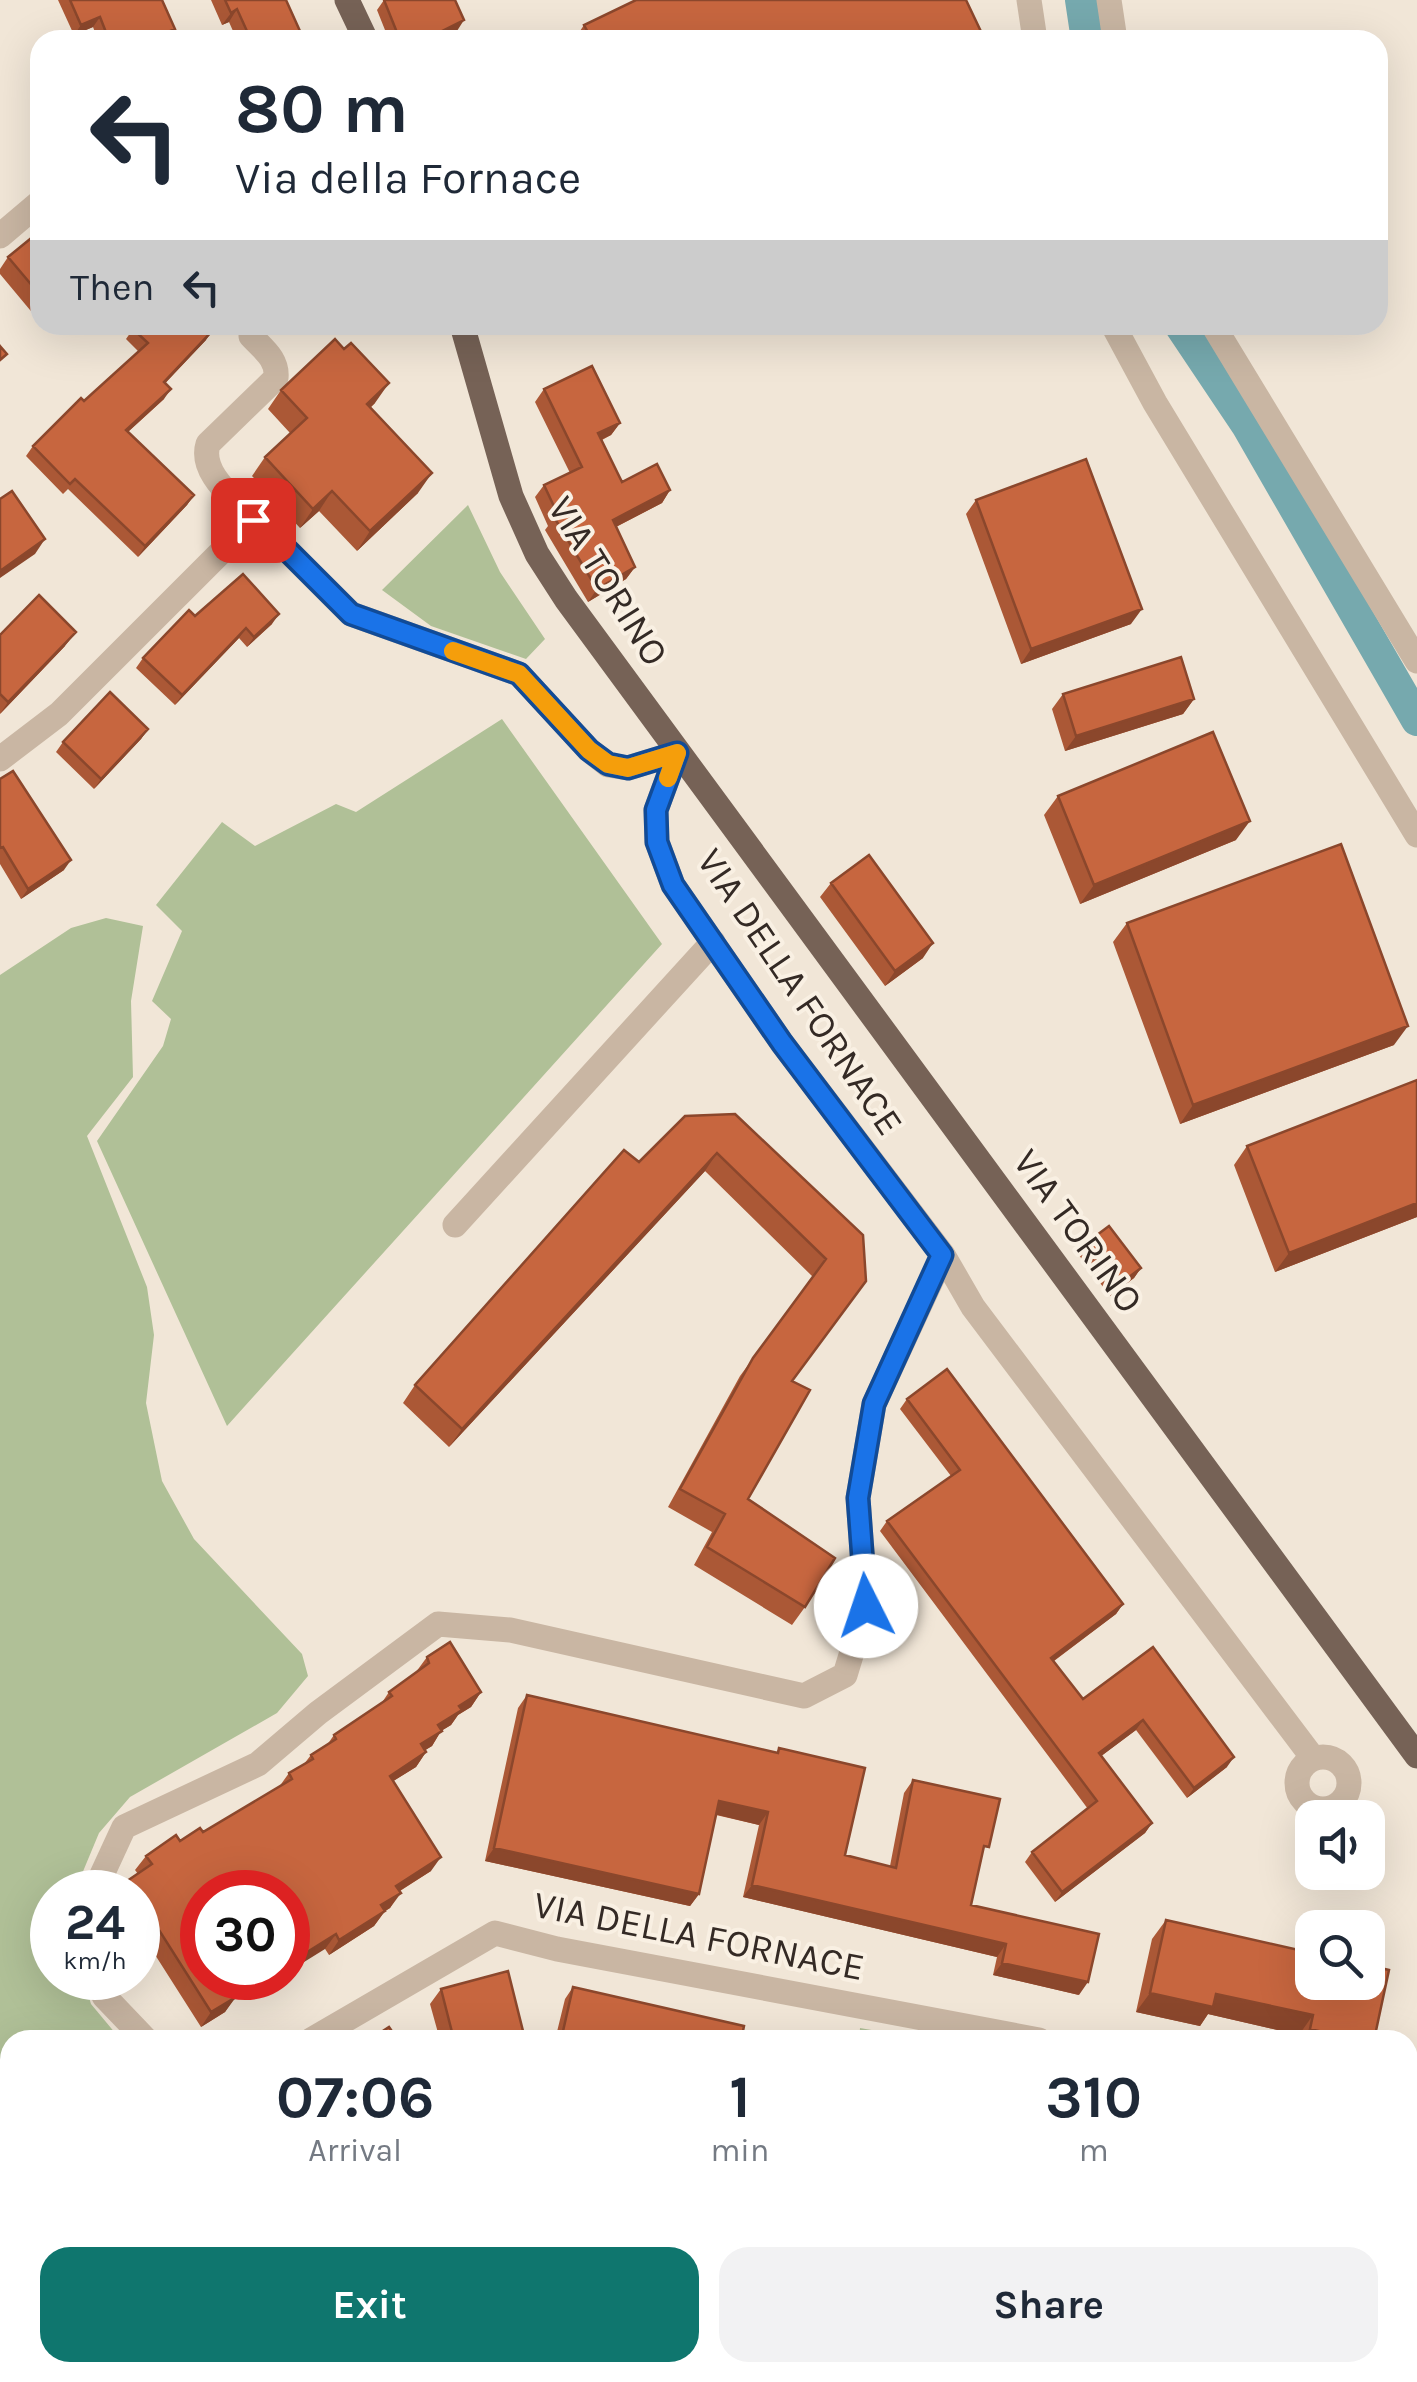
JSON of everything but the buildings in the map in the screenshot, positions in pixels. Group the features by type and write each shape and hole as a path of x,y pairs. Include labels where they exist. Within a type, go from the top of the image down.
{"main road":[{"path":"347,0 361,30"},
{"name":"VIA TORINO","path":"465,335 511,496 537,554 677,753 1417,1756"}],"street":[{"path":"1029,0 1034,30"},
{"path":"1109,0 1113,30"},
{"path":"0,236 30,210"},
{"path":"1119,335 1156,404 1417,834"},
{"path":"1219,335 1417,661"},
{"path":"251,336 271,356 277,368 276,378 208,444 205,455 207,467 253,520 351,614 519,674 589,750 608,764 628,768 677,753"},
{"path":"0,759 58,714 253,520"},
{"name":"VIA DELLA FORNACE","path":"677,753 656,810 657,842 673,885 782,1043 942,1255 973,1307 1313,1758"},
{"path":"455,1225 713,942"},
{"path":"104,1870 124,1827 258,1764 438,1624 510,1630 804,1696 845,1675 866,1606 858,1498 874,1404 942,1255"},
{"name":"VIA DELLA FORNACE","path":"329,2030 495,1933 987,2030"},
{"path":"108,2000 136,2030"}],"green space":[{"path":"468,505 500,572 545,639 526,659 431,626 382,590"},
{"path":"502,719 662,944 227,1426 97,1141 163,1046 171,1019 152,1001 182,931 156,905 222,822 255,846 336,804 356,812"},
{"path":"106,918 143,926 131,1001 133,1077 87,1136 147,1287 154,1335 146,1403 162,1481 194,1539 302,1654 308,1676 277,1713 130,1797 99,1833 84,1870 30,1870 30,2000 90,2000 113,2030 0,2030 0,975 71,928"}],"waterway":[{"path":"1081,0 1086,30"},
{"path":"1187,335 1247,425 1417,720"}],"slow traffic":[{"path":"453,651 519,674 589,750 608,764 628,768 677,753 668,778"}],"route":[{"path":"253,520 351,614 519,674 589,750 608,764 628,768 677,753 656,810 657,842 673,885 782,1043 942,1255 874,1404 858,1498 866,1606"}]}
